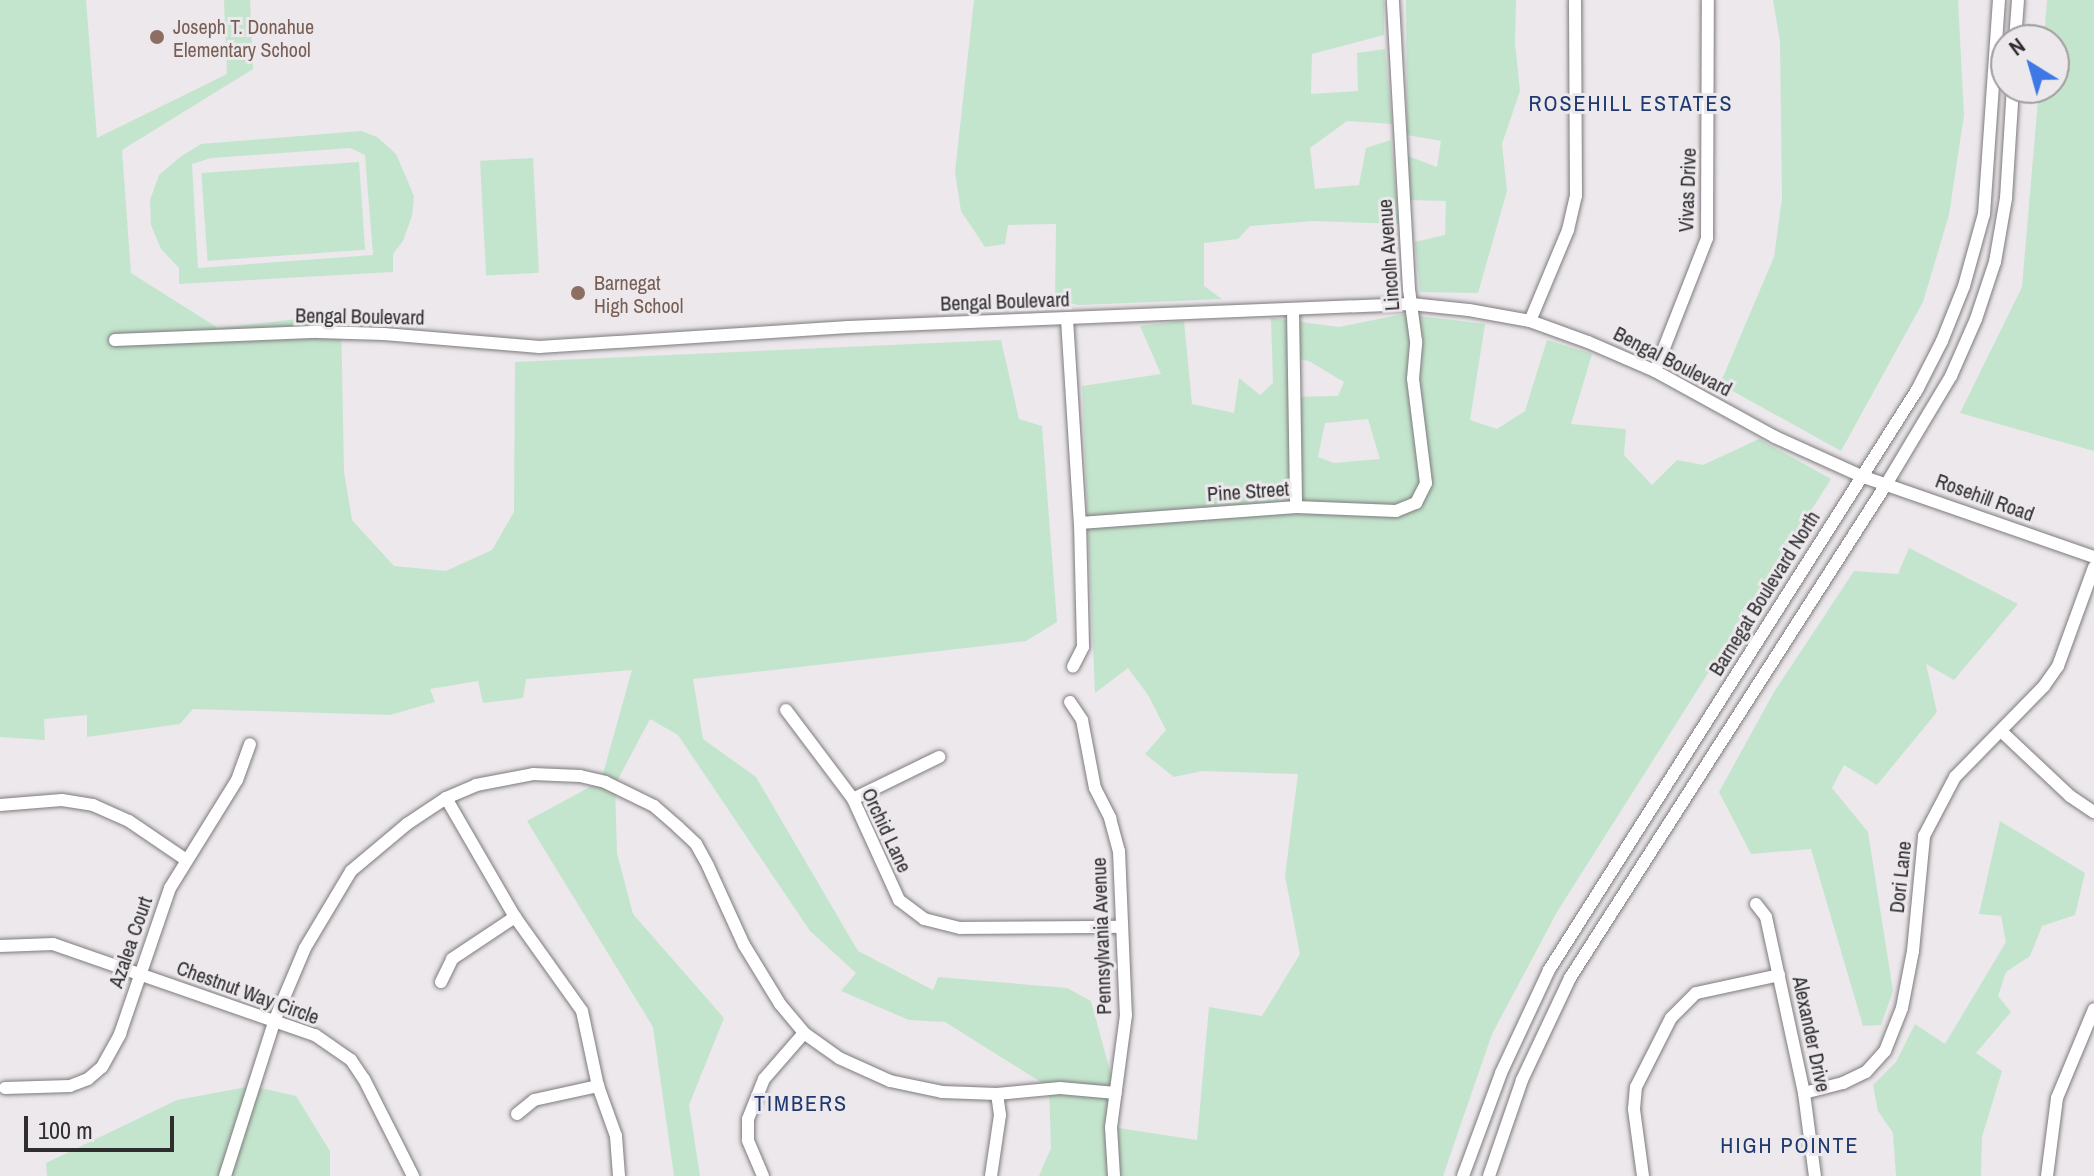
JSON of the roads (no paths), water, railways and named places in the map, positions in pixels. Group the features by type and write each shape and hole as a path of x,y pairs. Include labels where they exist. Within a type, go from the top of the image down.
{"street":[{"name":"Lincoln Avenue","path":"1393,0 1411,304 1416,341 1413,379 1426,483 1416,503"},
{"path":"1530,321 1574,213 1575,0"},
{"name":"Vivas Drive","path":"1655,371 1707,238 1708,0"},
{"name":"Barnegat Boulevard North","path":"1463,1176 1501,1073 1549,970 1917,390 1964,286 1984,214 1999,0"},
{"path":"2016,24 2018,0"},
{"path":"1489,1176 1522,1080 1570,978 1887,483 1951,376 1976,319 1995,262 2006,198 2012,104"},
{"name":"Bengal Boulevard","path":"115,340 318,332 384,334 539,347 848,327 1411,304 1530,321 1655,371 1775,437 1861,476"},
{"path":"1293,310 1296,507"},
{"path":"1067,319 1080,523 1083,647 1073,667"},
{"name":"Rosehill Road","path":"1861,476 2094,557"},
{"name":"Pine Street","path":"1080,523 1296,507 1396,511 1416,503"},
{"name":"Dori Lane","path":"1804,1093 1843,1083 1866,1072 1885,1051 1902,1008 1913,951 1924,836 1955,777 2001,731 2058,666 2094,567"},
{"name":"Pennsylvania Avenue","path":"1070,702 1082,720 1095,788 1110,818 1119,851 1126,1015 1111,1127 1114,1176"},
{"name":"Orchid Lane","path":"786,710 853,799 899,900 924,919 960,928 1122,927"},
{"path":"2001,731 2070,796 2094,812"},
{"name":"Azalea Court","path":"5,1088 70,1086 88,1079 112,1052 170,888 185,859 237,780 250,744"},
{"path":"853,799 939,757"},
{"path":"225,1176 275,1019 305,948 351,871 407,824 446,798 501,779 558,774 605,782 654,806 696,844 760,974 804,1033 839,1058 890,1081 942,1092 997,1094 1060,1088 1116,1093"},
{"path":"446,798 515,917 582,1011 598,1086 616,1136 619,1176"},
{"path":"0,805 62,800 93,805 129,821 185,859"},
{"name":"Alexander Drive","path":"1756,904 1766,917 1779,975 1804,1093 1815,1176"},
{"path":"441,982 452,959 515,917"},
{"name":"Chestnut Way Circle","path":"0,946 53,944 315,1035 351,1060 413,1176"},
{"path":"1643,1176 1634,1109 1636,1087 1671,1018 1696,993 1779,975"},
{"path":"2047,1176 2057,1098 2094,1009"},
{"path":"763,1176 748,1140 748,1119 764,1079 804,1033"},
{"path":"517,1114 534,1100 598,1086"},
{"path":"991,1176 1000,1115 997,1094"}],"place":[{"name":"Joseph T. Donahue Elementary School","path":"157,37"},
{"name":"Barnegat High School","path":"578,293"}],"district":[{"name":"ROSEHILL ESTATES","path":"1631,104"},
{"name":"TIMBERS","path":"801,1104"},
{"name":"HIGH POINTE","path":"1790,1146"}]}
